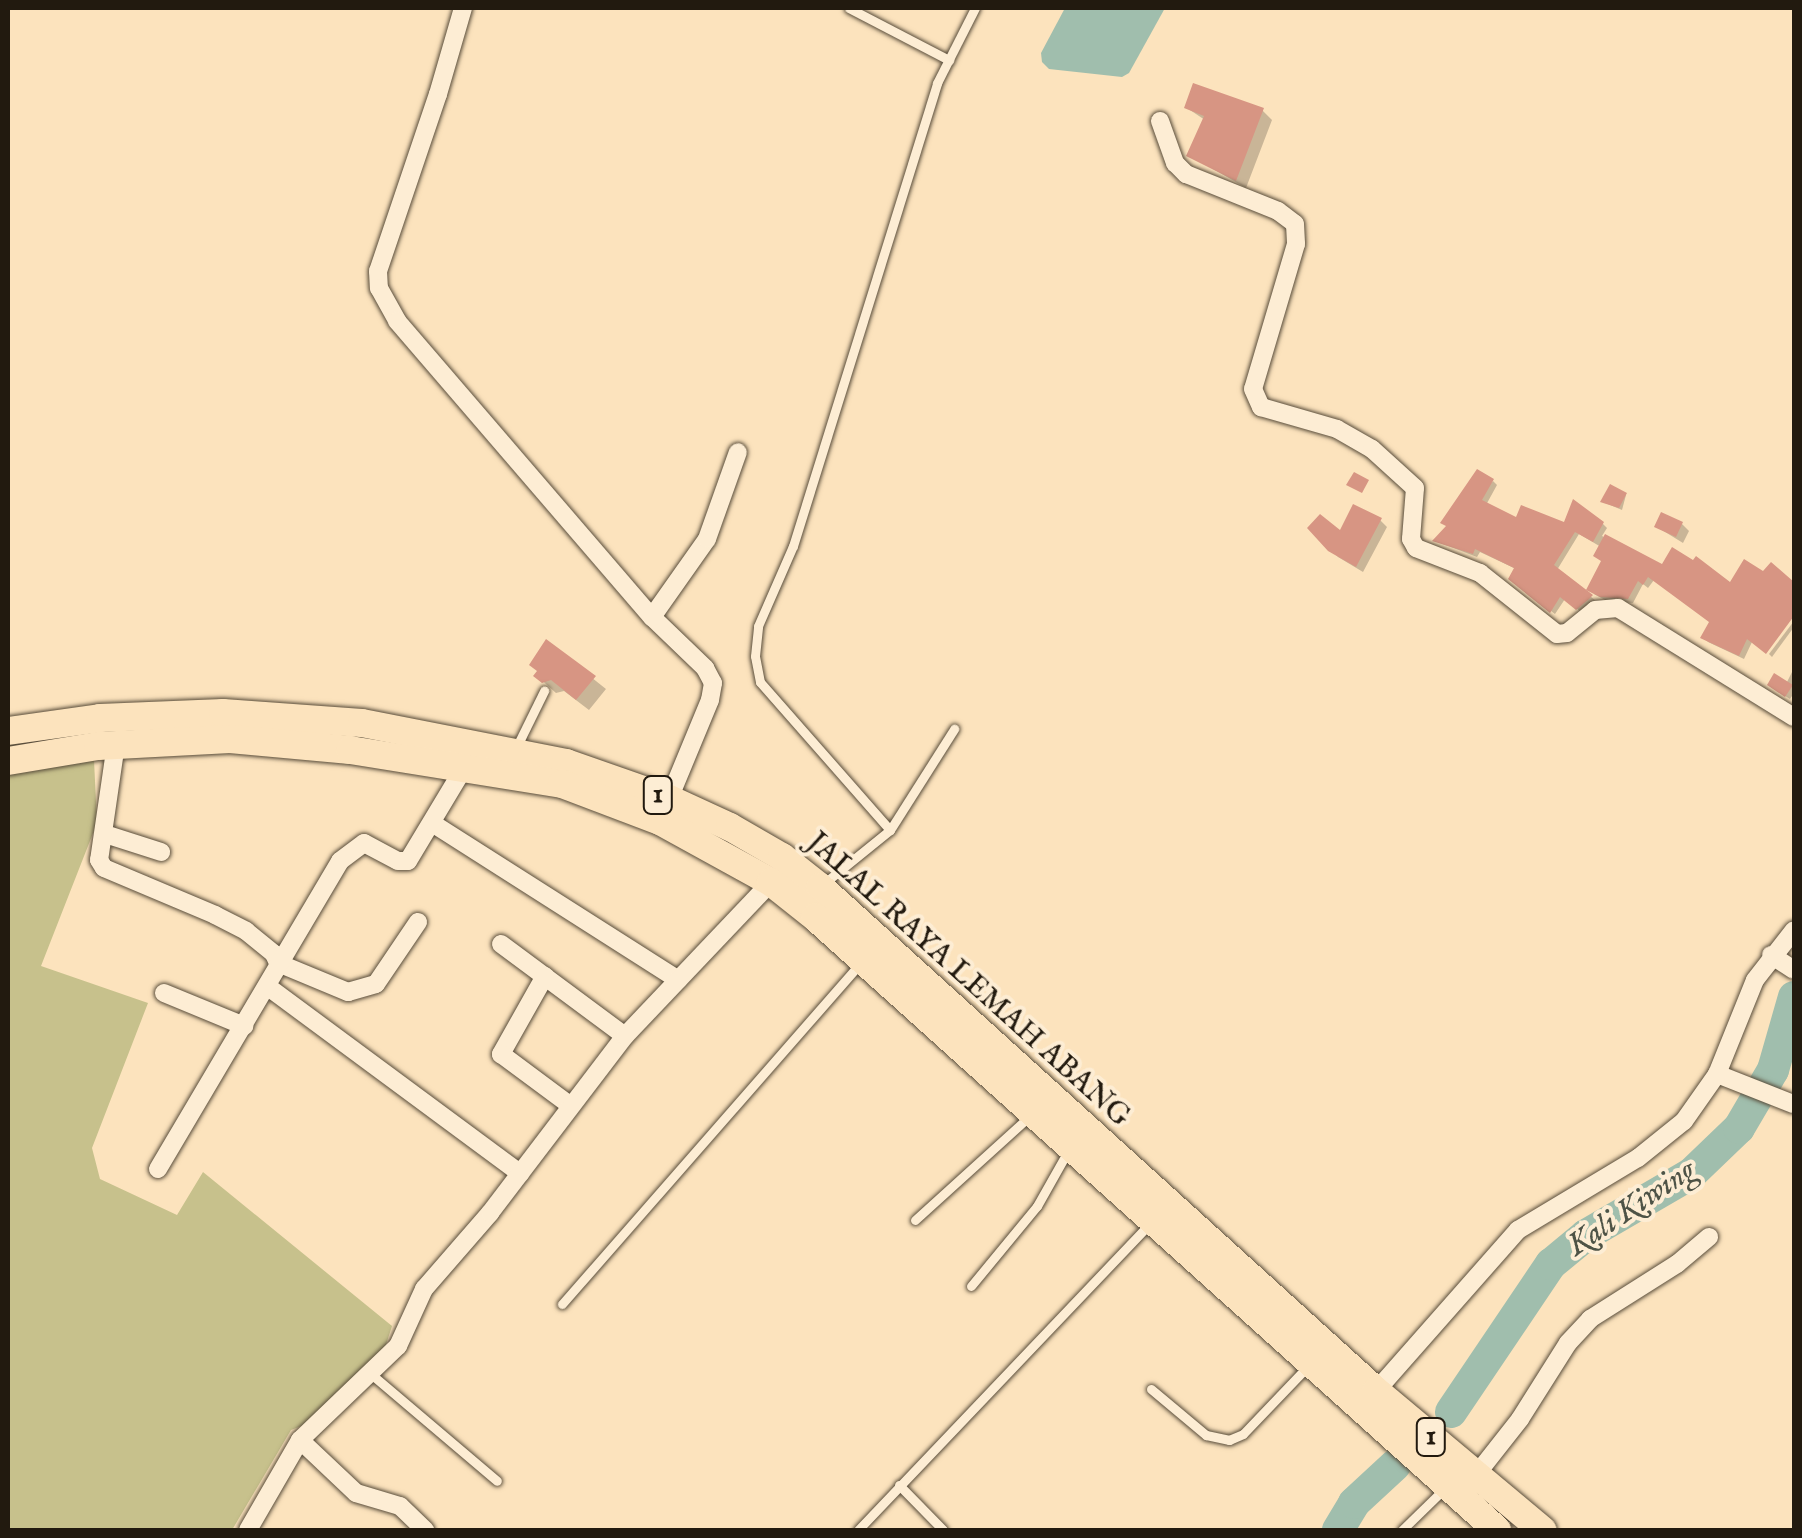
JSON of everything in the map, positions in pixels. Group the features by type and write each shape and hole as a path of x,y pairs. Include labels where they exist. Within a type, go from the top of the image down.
{"highway":[{"name":"JALAL RAYA LEMAH ABANG","path":"8,731 100,718 224,713 362,723 566,762 670,799 782,857 820,887 1161,1213"},
{"name":"JALAL RAYA LEMAH ABANG","path":"8,761 116,744 230,739 465,766 562,784 644,815 771,882 864,959 1070,1147 1161,1213"},
{"name":"1","path":"1161,1213 1310,1364 1491,1529"},
{"name":"1","path":"1161,1213 1542,1530"}],"street":[{"path":"463,8 378,271 379,288 396,321 652,617 705,668 713,683 670,799"},
{"path":"1160,121 1174,163 1186,174 1278,211 1296,224 1296,244 1253,388 1262,406 1337,429 1372,449 1415,488 1411,540 1416,548 1490,579 1558,634 1568,634 1596,610 1618,608 1794,717"},
{"path":"652,617 707,540 738,452"},
{"path":"116,744 99,860 104,868 246,931 278,963 358,992 376,984 388,972 418,922"},
{"path":"158,1169 340,860 364,843 398,862 408,861 465,766"},
{"path":"432,823 678,980"},
{"path":"105,834 161,852"},
{"path":"248,1530 300,1440 398,1346 424,1289 520,1173 625,1036 771,882"},
{"path":"1376,1390 1518,1230 1670,1136 1717,1074 1740,1008 1771,954 1794,930"},
{"path":"501,944 625,1036"},
{"path":"1771,954 1792,968"},
{"path":"545,976 501,1054 571,1106"},
{"path":"267,986 520,1173"},
{"path":"164,993 244,1026"},
{"path":"1717,1074 1786,1101"},
{"path":"1476,1475 1590,1319 1677,1264 1709,1237"},
{"path":"300,1440 356,1493 400,1506 425,1530"}],"lane":[{"path":"849,8 949,60"},
{"path":"890,830 760,682 755,656 758,626 793,546 937,83 975,8"},
{"path":"514,751 544,691"},
{"path":"820,887 890,830 954,729"},
{"path":"562,1304 864,959"},
{"path":"914,1220 1033,1113"},
{"path":"971,1286 1036,1206 1070,1147"},
{"path":"858,1530 1161,1213"},
{"path":"1151,1390 1206,1436 1229,1440 1243,1434 1310,1364"},
{"path":"372,1374 497,1482"},
{"path":"899,1486 943,1530"},
{"path":"1402,1530 1446,1487"}],"shaded area":[{"path":"1065,8 1165,8 1129,73 1122,77 1049,69 1042,62 1041,53"},
{"path":"94,760 97,823 41,966 148,1003 92,1148 100,1179 177,1215 203,1172 392,1326 381,1360 317,1420 291,1430 232,1530 8,1530 8,772"}],"building":[{"path":"1193,83 1264,108 1236,181 1186,156 1204,116 1184,108"},
{"path":"1477,469 1494,479 1482,500 1516,517 1521,505 1564,522 1573,499 1604,522 1593,542 1575,532 1554,565 1593,595 1576,610 1560,597 1550,613 1508,579 1514,568 1475,549 1473,554 1432,541 1446,526 1440,523"},
{"path":"1354,472 1369,480 1362,493 1346,485"},
{"path":"1610,484 1627,493 1619,508 1600,502"},
{"path":"1353,504 1382,518 1356,567 1328,551 1307,528 1320,514 1340,530"},
{"path":"1661,512 1683,522 1676,537 1654,527"},
{"path":"1605,534 1662,564 1672,547 1693,560 1696,556 1730,582 1744,559 1763,571 1771,562 1794,582 1794,616 1766,654 1747,639 1739,656 1700,638 1709,622 1648,577 1643,585 1638,581 1628,599 1600,597 1586,590 1601,561 1593,556"},
{"path":"546,639 596,676 576,700 551,680 542,683 533,676 537,671 529,665"},
{"path":"1774,673 1793,685 1785,697 1767,685"}],"waterway":[{"name":"Kali Kiwing","path":"1451,1412 1551,1264 1586,1235 1691,1174 1739,1128 1773,1070 1794,997"},
{"name":"Kali Kiwing","path":"1338,1530 1354,1503 1395,1465"}]}
